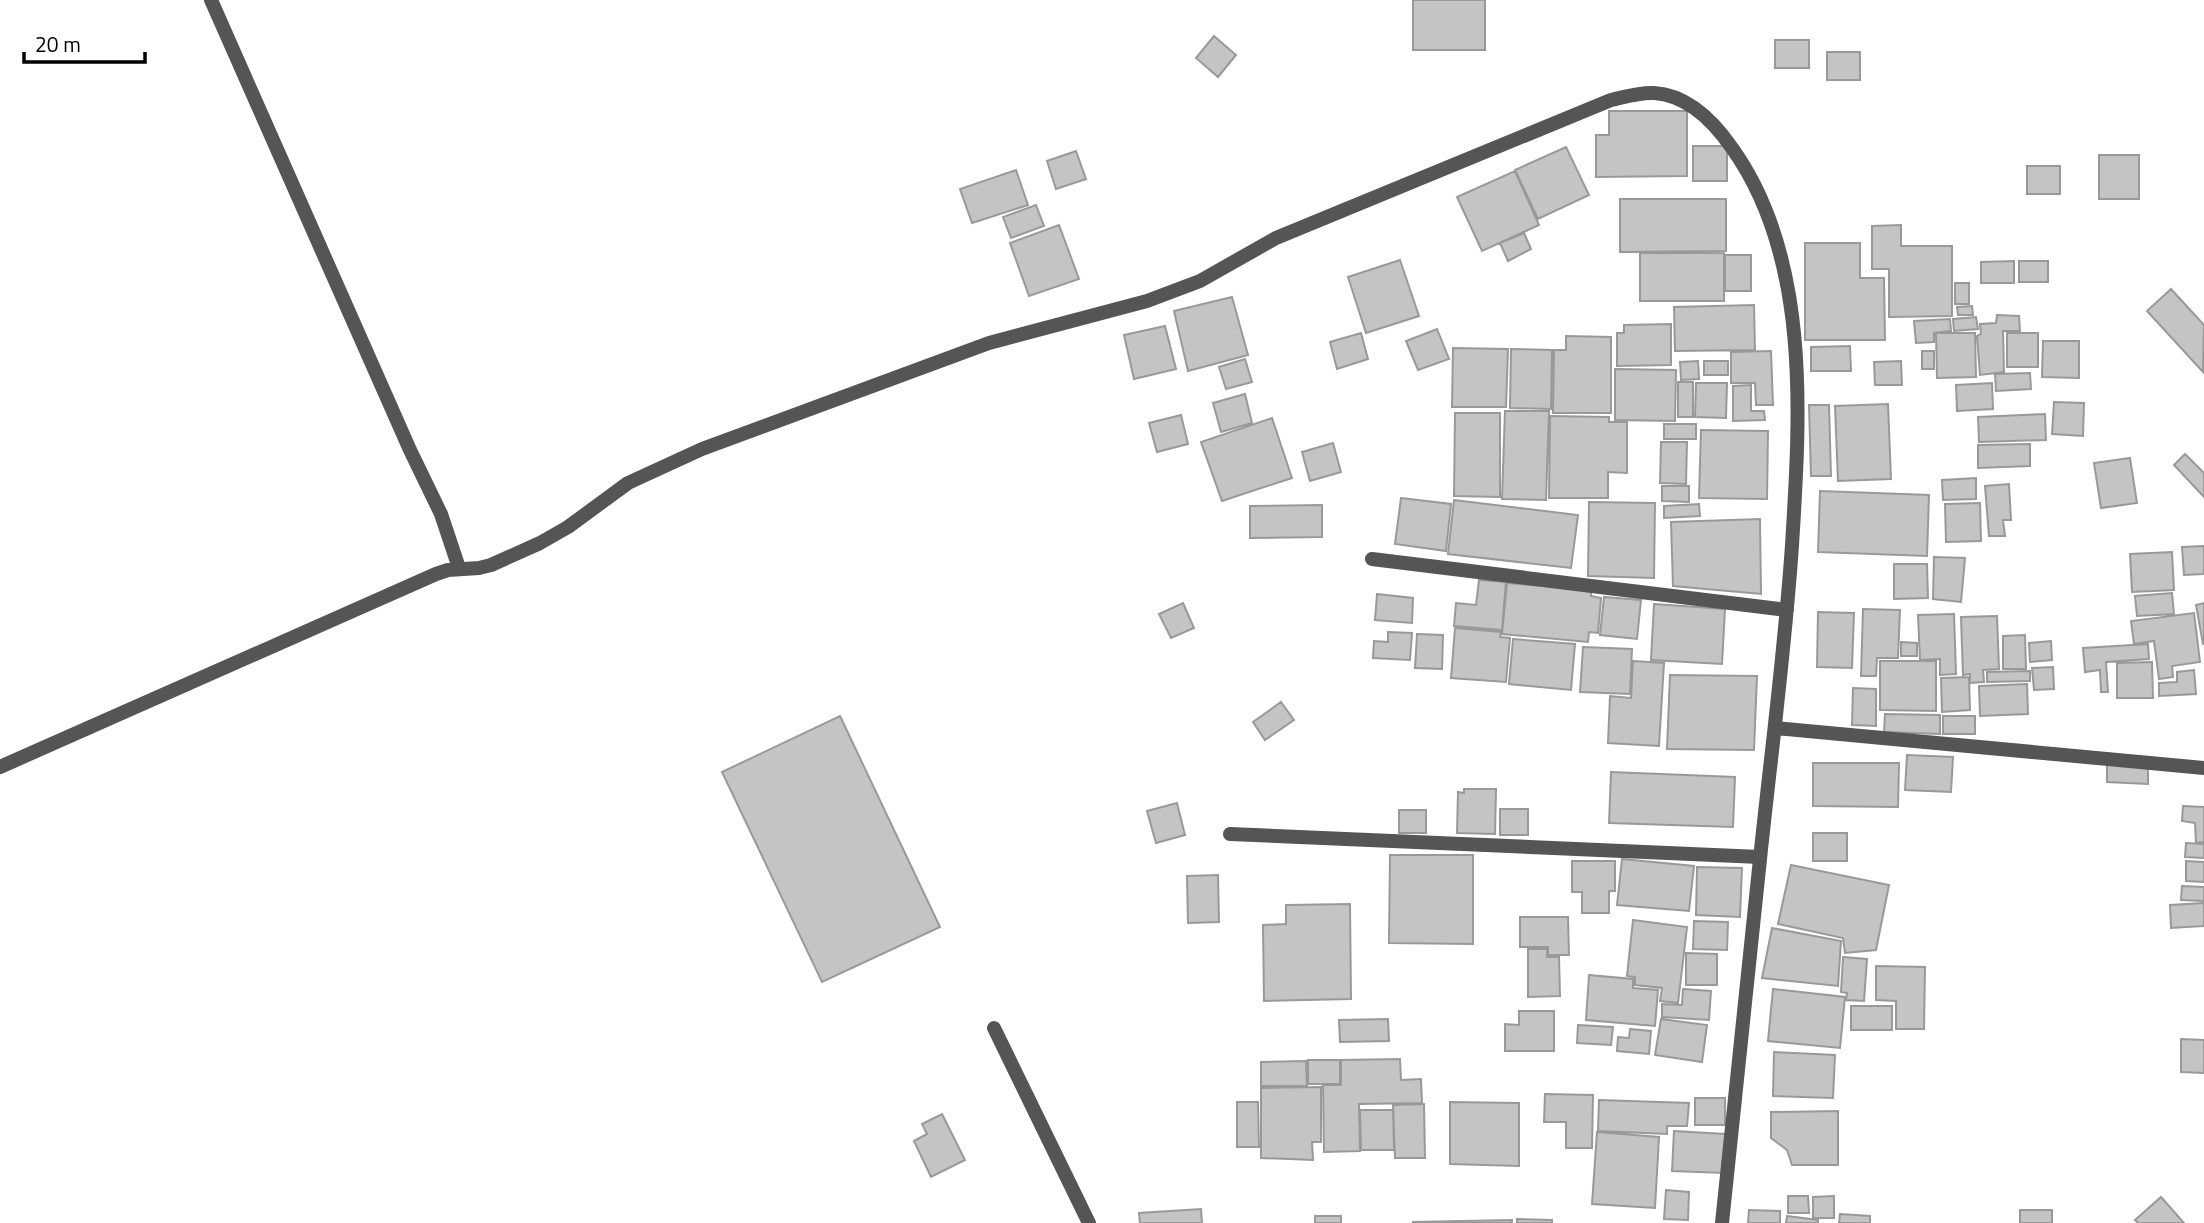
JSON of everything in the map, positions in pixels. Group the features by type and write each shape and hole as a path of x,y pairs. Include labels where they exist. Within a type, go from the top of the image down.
{"street":[{"path":"211,0 440,514 459,568"},
{"path":"0,767 436,574 459,568 491,565 540,543 568,527 628,483 702,449 989,343 1147,301 1200,281 1276,238 1611,100 1652,92 1671,96 1706,117 1722,134 1742,162 1760,195 1776,239 1787,287 1797,402 1797,458 1787,610 1722,1223"},
{"path":"1371,559 1787,610"},
{"path":"1776,728 2204,768"},
{"path":"1230,834 1760,857"},
{"path":"994,1028 1088,1223"}],"building":[{"path":"1413,0 1485,0 1485,50 1413,50"},
{"path":"1214,36 1236,55 1218,77 1196,58"},
{"path":"1775,40 1809,40 1809,68 1775,68"},
{"path":"1827,52 1860,52 1860,80 1827,80"},
{"path":"1609,111 1687,111 1687,176 1596,177 1596,135 1609,135"},
{"path":"1693,146 1727,146 1727,181 1693,181"},
{"path":"1566,147 1589,195 1538,219 1515,170"},
{"path":"1076,151 1086,179 1056,189 1047,161"},
{"path":"2099,155 2139,155 2139,199 2099,199"},
{"path":"2027,166 2060,166 2060,194 2027,194"},
{"path":"1016,170 1028,205 972,223 960,189"},
{"path":"1515,171 1539,225 1482,251 1457,197"},
{"path":"1620,199 1726,199 1726,251 1620,252"},
{"path":"1036,205 1044,226 1011,238 1003,217"},
{"path":"1059,225 1079,279 1029,296 1010,243"},
{"path":"1901,225 1901,246 1952,246 1952,316 1889,317 1889,269 1872,269 1872,226"},
{"path":"1524,233 1531,249 1508,261 1500,243"},
{"path":"1805,243 1860,243 1860,278 1884,278 1885,340 1805,340"},
{"path":"1640,253 1724,253 1724,301 1640,301"},
{"path":"1725,255 1751,255 1751,291 1725,291"},
{"path":"1400,260 1419,316 1366,333 1348,277"},
{"path":"2014,261 2014,283 1981,283 1981,262"},
{"path":"2019,261 2048,261 2048,282 2019,282"},
{"path":"1955,283 1969,283 1969,304 1955,304"},
{"path":"2171,289 2204,325 2203,372 2147,311"},
{"path":"1232,297 1248,355 1188,371 1174,311"},
{"path":"1754,305 1755,350 1675,351 1674,307"},
{"path":"1972,306 1973,315 1958,315 1957,307"},
{"path":"1997,315 2019,316 2020,331 2003,331 2004,372 1980,375 1977,336 1981,334 1980,324 1996,323"},
{"path":"1976,317 1978,329 1954,331 1953,319"},
{"path":"1950,319 1951,331 1934,333 1934,342 1916,343 1914,321"},
{"path":"1671,324 1671,365 1617,366 1617,333 1624,333 1624,325"},
{"path":"1165,326 1176,369 1134,379 1124,335"},
{"path":"1437,329 1449,359 1418,370 1406,341"},
{"path":"1361,333 1368,359 1337,369 1330,342"},
{"path":"1936,333 1975,333 1976,377 1937,378"},
{"path":"2007,333 2038,333 2038,367 2007,367"},
{"path":"1566,336 1611,337 1611,413 1553,413 1554,350 1566,350"},
{"path":"2043,341 2079,341 2079,378 2042,377"},
{"path":"1850,346 1851,371 1811,371 1811,347"},
{"path":"1453,348 1508,349 1506,407 1452,407"},
{"path":"1511,349 1552,350 1551,409 1510,408"},
{"path":"1771,351 1773,405 1756,405 1755,383 1731,383 1731,352"},
{"path":"1922,351 1934,351 1934,369 1922,369"},
{"path":"1245,359 1252,382 1226,389 1219,367"},
{"path":"1698,361 1699,379 1681,380 1680,362"},
{"path":"1704,361 1728,361 1728,375 1704,375"},
{"path":"1901,361 1902,385 1875,385 1874,362"},
{"path":"1615,369 1676,370 1675,421 1615,420"},
{"path":"2030,373 2031,389 1996,391 1995,374"},
{"path":"1678,382 1693,382 1693,417 1678,417"},
{"path":"1696,383 1727,383 1726,418 1695,417"},
{"path":"1992,383 1993,409 1957,411 1956,385"},
{"path":"1751,385 1751,411 1764,411 1765,420 1733,421 1733,386"},
{"path":"1245,394 1252,423 1221,432 1213,403"},
{"path":"2054,402 2084,403 2083,436 2052,434"},
{"path":"1888,404 1891,479 1838,481 1835,406"},
{"path":"1809,405 1829,405 1831,476 1811,476"},
{"path":"1505,411 1549,411 1546,500 1502,499"},
{"path":"1455,413 1500,413 1500,497 1454,496"},
{"path":"2045,414 2046,440 1979,442 1978,417"},
{"path":"1181,415 1188,444 1157,452 1149,423"},
{"path":"1550,416 1609,417 1609,422 1627,422 1627,473 1608,472 1608,498 1549,498"},
{"path":"1272,418 1292,478 1222,501 1201,442"},
{"path":"1664,424 1696,424 1696,439 1664,439"},
{"path":"1701,430 1768,431 1767,499 1699,498"},
{"path":"1661,442 1687,442 1686,484 1660,483"},
{"path":"1333,443 1341,472 1310,481 1302,452"},
{"path":"2030,444 2030,466 1978,468 1978,445"},
{"path":"2185,454 2204,473 2204,497 2174,465"},
{"path":"2130,458 2137,503 2101,508 2094,463"},
{"path":"1976,478 1976,499 1943,500 1942,480"},
{"path":"2009,484 2011,520 2003,520 2005,536 1989,536 1985,486"},
{"path":"1662,486 1689,486 1689,502 1662,501"},
{"path":"1820,491 1929,495 1927,556 1818,552"},
{"path":"1401,498 1451,504 1446,551 1395,544"},
{"path":"1454,500 1578,515 1571,568 1448,554"},
{"path":"1589,502 1655,503 1654,578 1588,576"},
{"path":"1980,503 1981,541 1946,542 1945,504"},
{"path":"1699,504 1700,516 1664,518 1664,506"},
{"path":"1322,505 1322,537 1250,538 1250,506"},
{"path":"1760,519 1761,594 1673,586 1671,522"},
{"path":"2204,546 2204,574 2184,575 2182,547"},
{"path":"2172,552 2174,590 2132,592 2130,554"},
{"path":"1934,557 1965,558 1961,602 1933,599"},
{"path":"1894,564 1927,564 1928,598 1894,599"},
{"path":"1479,580 1506,582 1502,630 1454,626 1456,603 1476,605"},
{"path":"1507,583 1591,590 1591,596 1601,598 1598,633 1589,632 1588,642 1502,634"},
{"path":"2172,593 2174,614 2137,616 2135,596"},
{"path":"1377,594 1413,598 1412,623 1375,620"},
{"path":"1604,597 1641,600 1637,639 1600,635"},
{"path":"1183,603 1194,628 1171,638 1159,614"},
{"path":"2204,603 2204,644 2203,644 2196,605"},
{"path":"1654,604 1725,609 1722,664 1651,660"},
{"path":"1863,609 1900,610 1898,658 1877,658 1876,676 1861,676"},
{"path":"1818,612 1854,613 1852,668 1817,667"},
{"path":"2194,613 2200,662 2172,666 2173,677 2159,679 2154,641 2134,644 2131,621"},
{"path":"1954,614 1956,674 1940,675 1940,659 1920,660 1918,615"},
{"path":"1997,616 1999,669 1983,670 1984,682 1970,683 1970,674 1963,675 1961,617"},
{"path":"1455,628 1501,632 1500,637 1510,638 1506,682 1451,678"},
{"path":"1388,632 1412,633 1410,660 1373,658 1374,641 1388,642"},
{"path":"1417,634 1443,635 1442,669 1415,668"},
{"path":"2025,635 2026,669 2003,669 2003,636"},
{"path":"1513,639 1575,644 1571,690 1509,684"},
{"path":"2051,641 2052,660 2030,662 2029,643"},
{"path":"1901,642 1917,643 1917,656 1901,656"},
{"path":"2148,644 2149,659 2106,662 2108,692 2101,692 2100,670 2085,672 2083,648"},
{"path":"1583,647 1632,649 1630,694 1580,692"},
{"path":"1633,661 1664,663 1659,746 1608,743 1610,696 1631,698"},
{"path":"1880,661 1936,661 1936,711 1880,710"},
{"path":"2152,662 2153,698 2117,698 2117,663"},
{"path":"2053,667 2054,689 2034,690 2032,668"},
{"path":"2194,670 2196,694 2159,696 2159,683 2177,682 2177,672"},
{"path":"2030,671 2030,681 1987,682 1987,672"},
{"path":"1670,675 1757,676 1754,750 1667,749"},
{"path":"1969,677 1970,710 1942,712 1941,678"},
{"path":"2027,684 2028,714 1980,716 1979,686"},
{"path":"1853,688 1876,689 1876,726 1852,725"},
{"path":"1281,702 1294,720 1265,740 1253,722"},
{"path":"1885,714 1940,715 1940,734 1884,732"},
{"path":"840,716 940,927 822,982 722,772"},
{"path":"1943,716 1975,716 1975,734 1943,734"},
{"path":"1907,755 1953,757 1951,792 1905,790"},
{"path":"1813,763 1899,763 1898,807 1813,806"},
{"path":"2107,764 2148,766 2148,784 2107,782"},
{"path":"1611,772 1735,777 1733,827 1609,823"},
{"path":"1464,789 1496,789 1495,834 1457,833 1458,792 1464,793"},
{"path":"1177,803 1185,835 1156,843 1147,811"},
{"path":"2183,806 2204,807 2204,842 2196,843 2195,823 2182,821"},
{"path":"1500,809 1528,809 1528,835 1500,835"},
{"path":"1399,810 1426,810 1426,833 1399,833"},
{"path":"1813,833 1847,833 1847,861 1813,861"},
{"path":"2186,843 2204,844 2204,858 2185,857"},
{"path":"1390,855 1473,855 1473,944 1389,943"},
{"path":"1622,859 1694,866 1689,911 1617,905"},
{"path":"1572,861 1615,861 1615,891 1609,891 1609,913 1582,913 1582,892 1572,892"},
{"path":"2186,861 2204,862 2204,882 2186,881"},
{"path":"1791,865 1889,885 1876,950 1845,953 1843,938 1778,924"},
{"path":"1697,867 1742,868 1740,917 1696,915"},
{"path":"1218,875 1219,922 1188,923 1187,876"},
{"path":"2182,886 2204,887 2204,901 2181,900"},
{"path":"2204,903 2204,926 2171,928 2170,905"},
{"path":"1350,904 1351,999 1264,1001 1263,925 1286,924 1286,905"},
{"path":"1520,917 1568,917 1569,955 1548,955 1548,947 1520,947"},
{"path":"1633,920 1687,927 1678,1003 1660,1001 1662,988 1635,985 1635,977 1627,976"},
{"path":"1694,921 1728,922 1727,950 1693,949"},
{"path":"1772,928 1841,941 1838,986 1762,978"},
{"path":"1528,949 1547,949 1547,957 1559,957 1560,996 1528,997"},
{"path":"1686,953 1717,954 1717,985 1686,985"},
{"path":"1843,957 1867,959 1864,1001 1846,1000 1847,993 1841,992"},
{"path":"1876,966 1925,967 1924,1029 1896,1029 1896,1001 1876,1000"},
{"path":"1589,975 1633,979 1633,988 1658,990 1655,1026 1586,1020"},
{"path":"1683,989 1711,991 1709,1020 1662,1017 1662,1004 1682,1005"},
{"path":"1773,989 1845,997 1840,1048 1768,1041"},
{"path":"1851,1006 1892,1006 1892,1030 1851,1030"},
{"path":"1519,1011 1554,1011 1554,1051 1505,1051 1505,1024 1519,1025"},
{"path":"1388,1019 1389,1041 1340,1042 1339,1020"},
{"path":"1661,1019 1707,1025 1702,1062 1655,1055"},
{"path":"1578,1025 1613,1027 1611,1045 1577,1043"},
{"path":"1630,1029 1651,1031 1649,1054 1617,1051 1618,1037 1629,1038"},
{"path":"2181,1039 2204,1040 2204,1073 2181,1072"},
{"path":"1774,1052 1835,1055 1833,1098 1773,1096"},
{"path":"1400,1059 1401,1080 1421,1079 1422,1103 1359,1104 1360,1151 1324,1152 1323,1085 1341,1085 1341,1060"},
{"path":"1308,1060 1340,1060 1340,1084 1308,1084"},
{"path":"1306,1061 1307,1086 1261,1086 1261,1062"},
{"path":"1321,1087 1321,1142 1312,1142 1313,1160 1261,1158 1261,1088"},
{"path":"1545,1094 1593,1095 1592,1148 1566,1148 1566,1122 1544,1122"},
{"path":"1695,1098 1725,1098 1725,1125 1695,1125"},
{"path":"1599,1100 1689,1103 1687,1126 1667,1126 1667,1134 1598,1131"},
{"path":"1237,1102 1258,1102 1259,1147 1237,1147"},
{"path":"1450,1102 1519,1103 1519,1166 1450,1164"},
{"path":"1424,1104 1425,1158 1395,1158 1393,1105"},
{"path":"1360,1110 1393,1110 1394,1150 1361,1150"},
{"path":"1838,1111 1838,1165 1792,1165 1787,1150 1771,1138 1771,1112"},
{"path":"942,1114 965,1160 931,1177 914,1141 927,1134 922,1124"},
{"path":"1674,1131 1725,1134 1724,1173 1672,1171"},
{"path":"1597,1132 1659,1137 1655,1208 1592,1204"},
{"path":"1666,1190 1689,1192 1688,1220 1664,1219"},
{"path":"1788,1196 1808,1196 1809,1213 1788,1213"},
{"path":"1834,1196 1834,1218 1813,1218 1813,1197"},
{"path":"2161,1197 2184,1223 2138,1223 2135,1220"},
{"path":"1201,1209 1202,1223 1140,1223 1139,1213"},
{"path":"1749,1210 1780,1211 1780,1223 1748,1223"},
{"path":"2020,1210 2052,1210 2052,1223 2020,1223"},
{"path":"1840,1214 1870,1216 1870,1223 1839,1223"},
{"path":"1315,1216 1341,1216 1341,1223 1315,1223"},
{"path":"1787,1216 1818,1220 1818,1223 1786,1223"},
{"path":"1517,1219 1552,1220 1552,1223 1517,1223"},
{"path":"1512,1220 1512,1223 1413,1223 1413,1222"}]}
